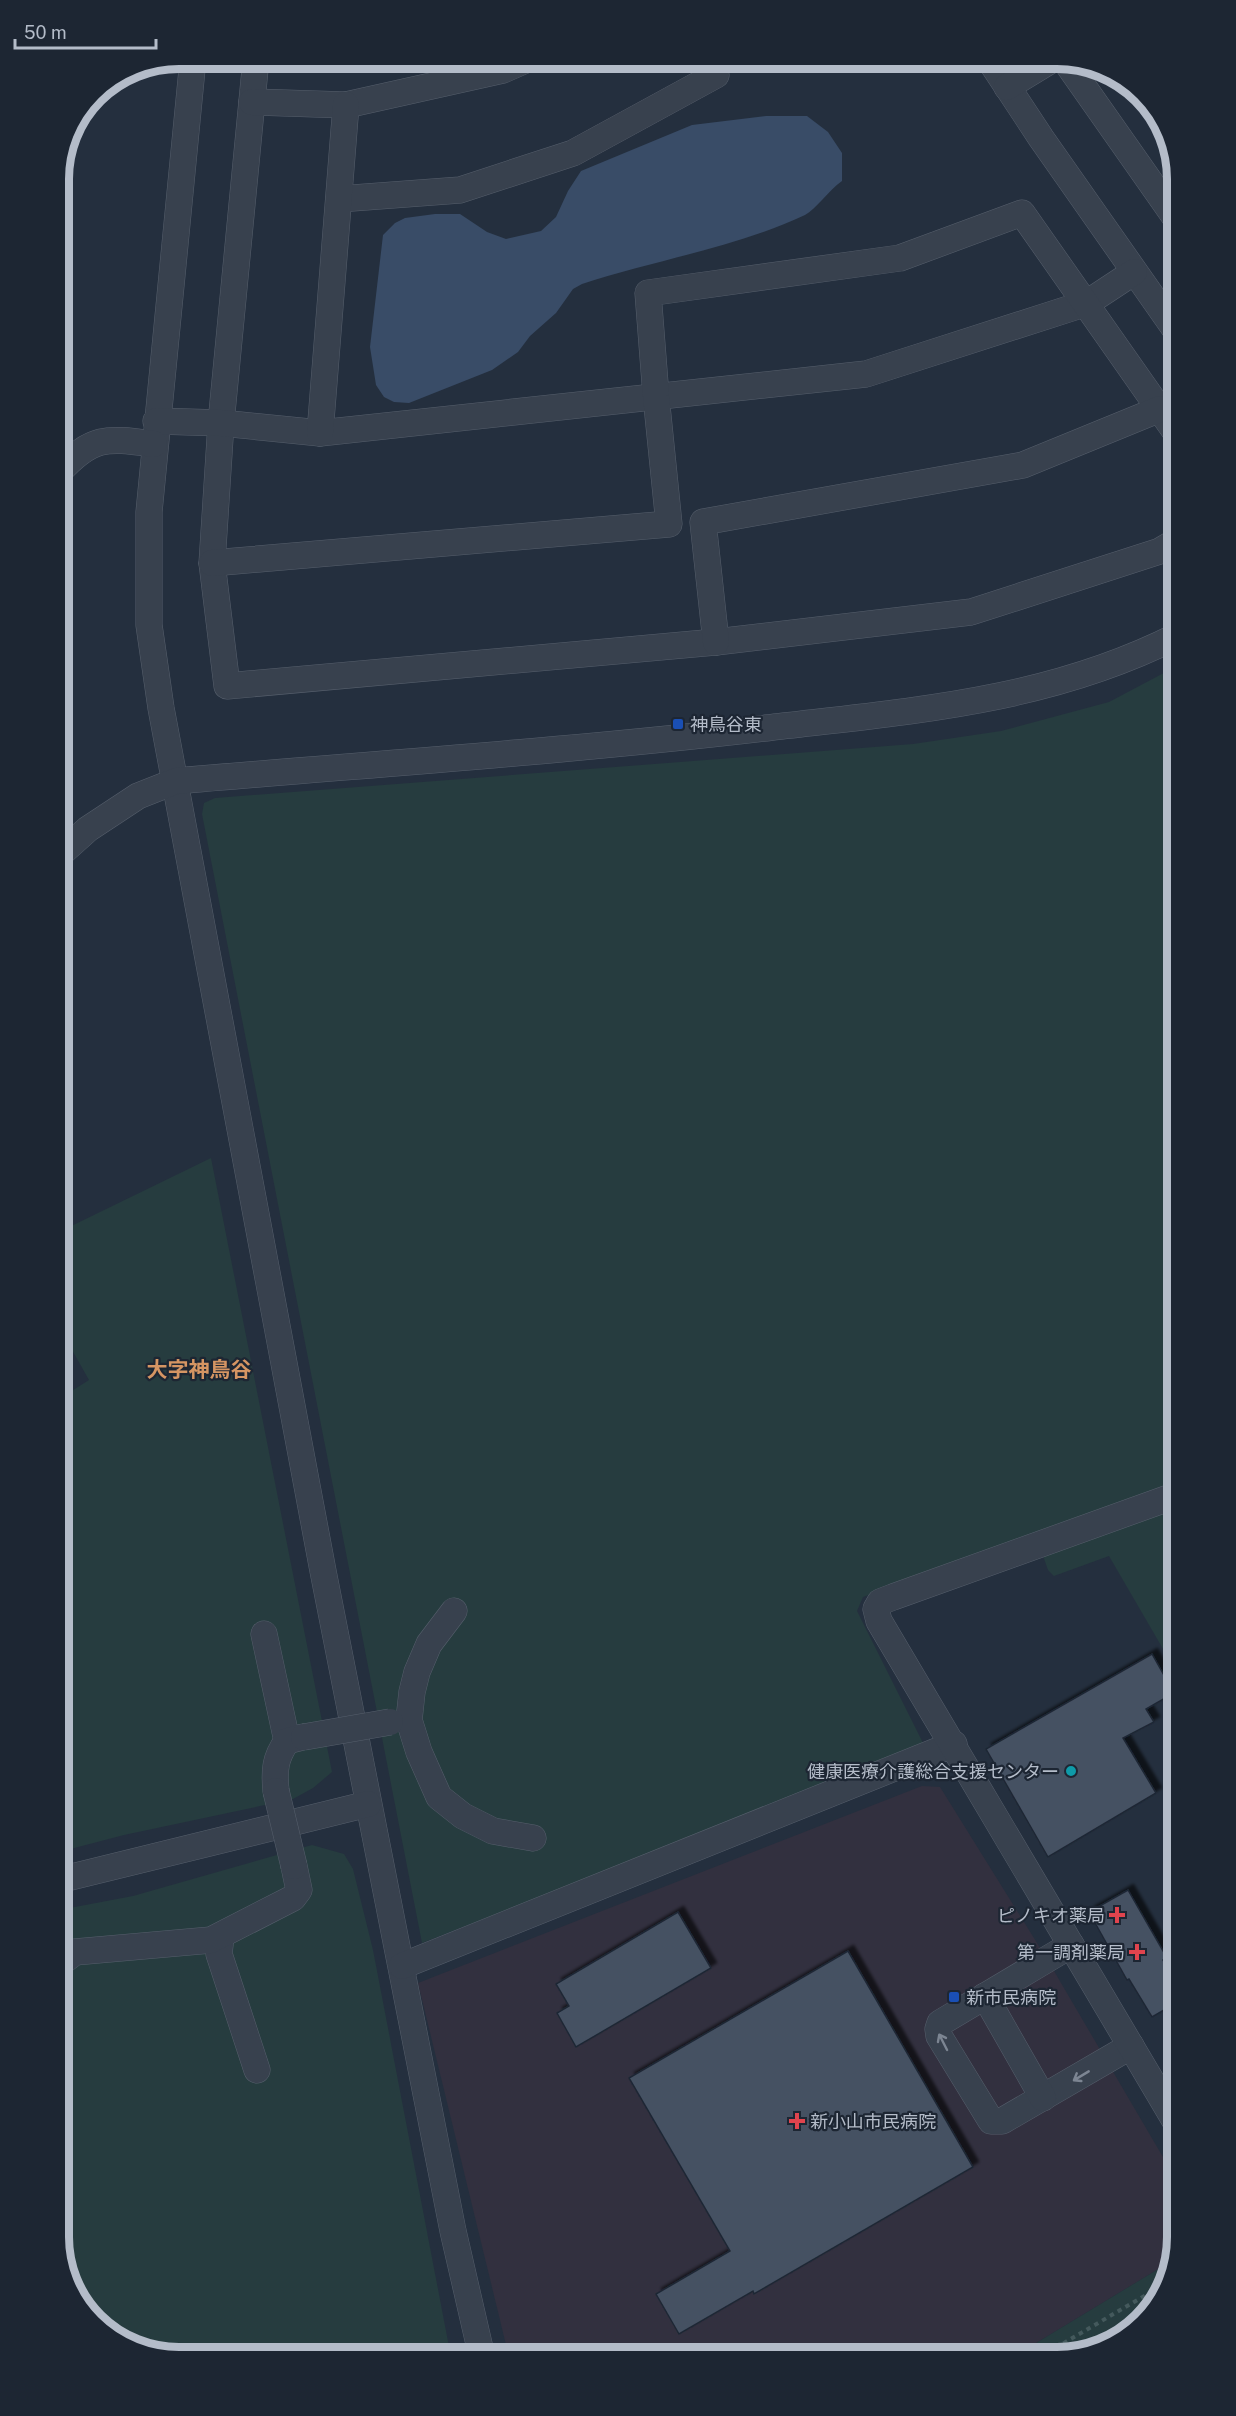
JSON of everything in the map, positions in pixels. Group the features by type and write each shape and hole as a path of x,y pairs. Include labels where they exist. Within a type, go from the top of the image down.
{"street":[{"path":"192,69 148,522 149,625 161,708 368,1804 453,2231 480,2347"},
{"path":"255,69 221,423 212,563 227,686 716,642 971,612 1167,547"},
{"path":"252,102 346,105 505,69"},
{"path":"339,199 460,190 573,153 716,75 713,69"},
{"path":"995,69 1167,317"},
{"path":"1007,87 1037,69"},
{"path":"1072,70 1167,204"},
{"path":"321,432 346,105"},
{"path":"212,563 669,524 648,293 900,258 1022,213 1167,419"},
{"path":"69,461 98,442 221,423 321,432 866,374 1086,303 1134,272"},
{"path":"716,642 703,522 1023,465 1160,409"},
{"path":"69,846 88,829 138,796 176,781 706,735 947,707 1018,693 1081,676 1167,641"},
{"path":"1167,1499 880,1602 876,1609 879,1621 1167,2106"},
{"path":"400,1721 429,1644 454,1611"},
{"path":"264,1634 295,1739"},
{"path":"69,1956 75,1952 211,1940 293,1898 298,1890 276,1791 274,1766 278,1753 295,1739 400,1721"},
{"path":"400,1721 419,1752 439,1797 463,1816 493,1831 533,1838"},
{"path":"402,1966 954,1744"},
{"path":"69,1877 368,1804"},
{"path":"221,1936 219,1954 257,2070"},
{"path":"1071,1945 940,2023 939,2036 991,2121 1002,2121 1131,2046"},
{"path":"985,1996 1044,2098"}],"path":[{"path":"1167,1571 1164,1584 1167,1596"},
{"path":"1059,2347 1153,2291"}],"shaded area":[{"name":"新小山市民病院","path":"922,1786 940,1787 1047,1959 1167,2164 1167,2237 1163,2266 1030,2347 507,2347 418,1983"}],"green space":[{"path":"1167,671 1167,1486 863,1597 857,1611 925,1747 422,1943 202,814 204,803 215,798 913,744 1001,731 1109,702"},
{"path":"211,1158 332,1772 313,1788 293,1799 124,1835 69,1849 69,1393 89,1380 69,1345 69,1227"},
{"path":"1167,1508 1167,1656 1109,1556 1054,1576 1048,1570 1042,1553"},
{"path":"312,1845 344,1854 353,1869 373,1950 449,2347 172,2347 157,2345 130,2336 101,2315 92,2304 77,2279 71,2259 69,2237 69,1908 133,1896"},
{"path":"1163,2266 1156,2286 1140,2310 1112,2332 1079,2345 1030,2347"}],"water":[{"path":"766,116 807,116 828,132 842,153 842,181 805,215 722,245 582,284 573,289 556,313 530,336 518,352 492,370 409,403 394,402 384,397 376,385 370,347 383,235 395,223 405,218 435,214 460,214 487,232 506,239 541,231 556,217 568,191 581,171 692,125"}],"building":[{"name":"健康医療介護総合支援センター","path":"1152,1654 1167,1681 1167,1697 1146,1709 1154,1722 1123,1738 1156,1793 1048,1857 986,1749"},
{"path":"1128,1890 1167,1958 1163,1960 1167,1967 1167,2008 1152,2017 1129,1979 1127,1980 1089,1912"},
{"path":"678,1912 711,1968 576,2047 557,2013 569,2006 556,1984"},
{"path":"848,1951 973,2167 754,2294 753,2291 679,2334 656,2294 730,2251 629,2078"}],"place":[{"name":"神鳥谷東","path":"678,724"},
{"name":"健康医療介護総合支援センター","path":"1071,1771"},
{"name":"ピノキオ薬局","path":"1117,1915"},
{"name":"第一調剤薬局","path":"1137,1952"},
{"name":"新市民病院","path":"954,1997"},
{"name":"新小山市民病院","path":"797,2121"}],"district":[{"name":"大字神鳥谷","path":"199,1369"}]}
